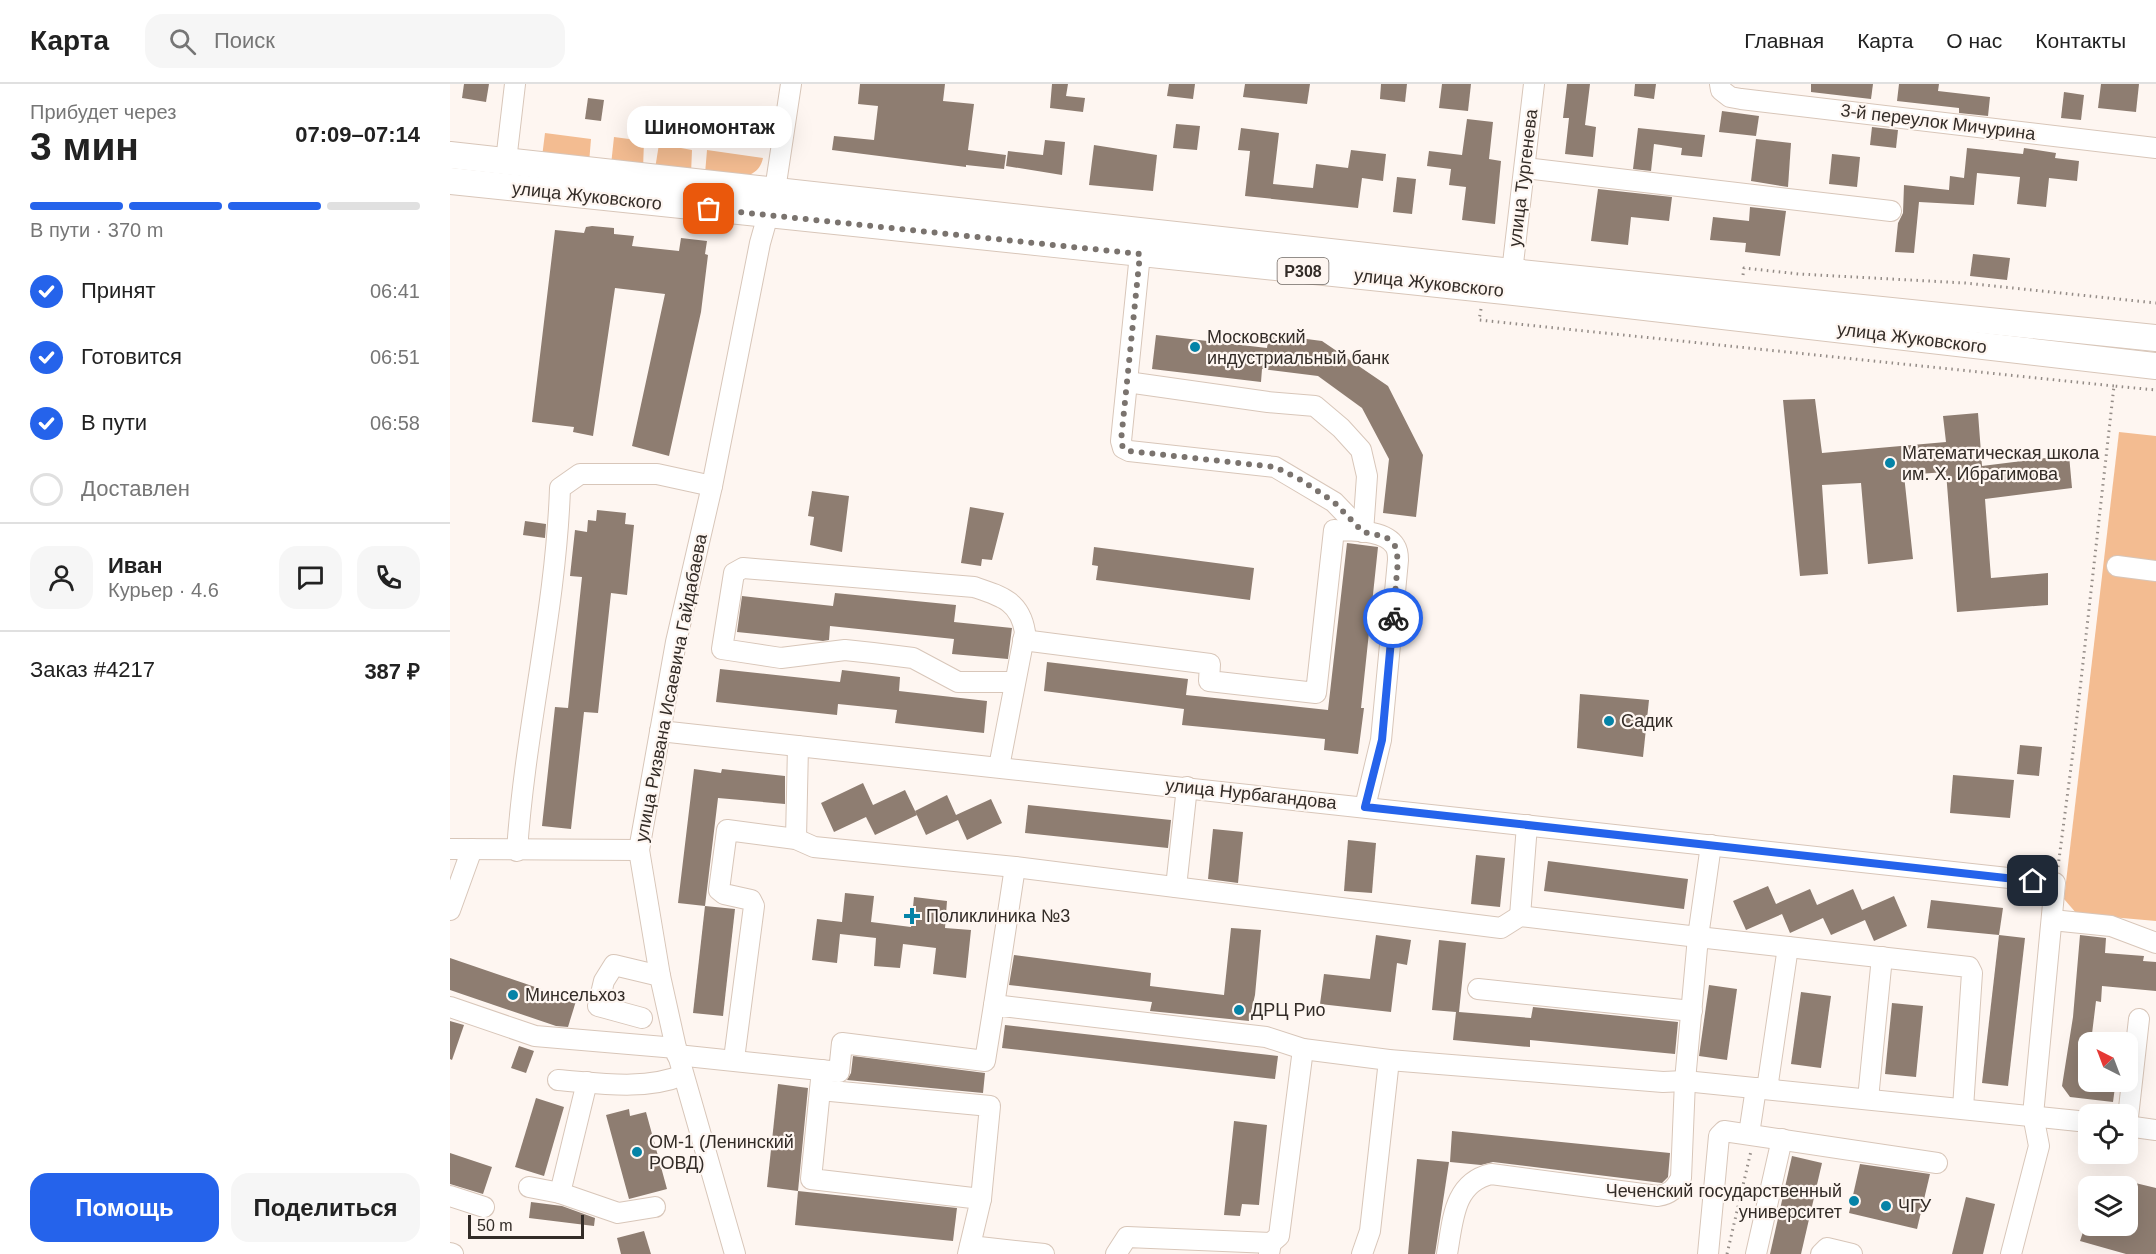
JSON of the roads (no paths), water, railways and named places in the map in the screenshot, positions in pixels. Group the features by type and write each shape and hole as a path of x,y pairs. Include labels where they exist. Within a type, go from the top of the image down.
{"main road":[{"name":"P308","path":"450,155 1512,272 2156,338"},
{"name":"улица Жуковского","path":"450,181 767,216 1495,290 2156,366"}],"street":[{"path":"506,161 516,84"},
{"name":"улица Ризвана Исаевича Гайдабаева","path":"735,1254 682,1075 660,976 639,850 676,642 712,486 767,216 775,190 791,84"},
{"name":"улица Тургенева","path":"1512,272 1534,84"},
{"name":"3-й переулок Мичурина","path":"1720,87 1730,97 1741,99 2156,148"},
{"path":"1525,168 1891,211"},
{"path":"1140,254 1121,441 1126,450 1275,467 1334,502 1363,532"},
{"path":"1127,382 1268,402 1315,406 1341,428 1361,450 1367,476 1363,532"},
{"path":"517,851 538,669 558,536 560,488 580,474 657,474 712,486"},
{"path":"1023,640 1210,664 1209,681 1316,693 1334,530 1363,532 1386,537 1395,546 1398,560 1382,740 1365,807"},
{"path":"2117,566 2156,571"},
{"path":"999,767 1023,640 1022,615 1003,596 974,587 743,568 736,570 733,576 722,649 780,658 845,650 873,653 913,658 958,682 1014,682"},
{"name":"улица Нурбагандова","path":"660,731 2055,883 2052,921"},
{"path":"796,839 798,746"},
{"path":"1176,887 1187,787"},
{"path":"1520,916 1527,825"},
{"path":"734,1059 754,906 752,900 724,894 719,890 727,830 796,839 814,847 1015,867 1501,928 1520,916 1966,966 1971,969 1963,1108"},
{"path":"1447,1254 1460,1196 1467,1185 1479,1177 1491,1174 1658,1196 1668,1194 1681,1178 1685,1080 1698,937 1711,845"},
{"path":"450,849 639,850"},
{"path":"450,910 472,849"},
{"path":"821,1080 839,1072 842,1043 985,1061 1015,867"},
{"path":"2011,1254 2039,1146 2033,1115 2052,921 2111,926 2156,943"},
{"path":"1752,1134 1788,947"},
{"path":"1868,1099 1882,957"},
{"path":"642,1018 598,1006 603,981 614,965 660,976"},
{"path":"1478,989 1692,1011"},
{"path":"994,1005 1266,1037 1303,1049 1389,1060 1663,1082 1685,1080 2078,1121"},
{"path":"450,1007 535,1036 734,1059 821,1080 990,1106 981,1199 969,1250 1044,1254"},
{"path":"2129,1104 2139,1019"},
{"path":"1116,1254 1127,1237 1270,1249 1279,1236 1303,1049"},
{"path":"1362,1254 1370,1231 1389,1060"},
{"path":"558,1080 614,1085 672,1079 682,1075"},
{"path":"821,1080 811,1179 981,1199"},
{"path":"560,1193 587,1082"},
{"path":"2138,1128 2156,1130"},
{"path":"1708,1254 1719,1136 1724,1131 1937,1163"},
{"path":"1756,1254 1782,1139"},
{"path":"529,1187 560,1193 618,1213 655,1207"},
{"path":"450,1196 484,1207"},
{"path":"1821,1254 1827,1248 1852,1254"}],"place":[{"name":"Шиномонтаж","path":"709,209"},
{"name":"Московский индустриальный банк","path":"1195,347"},
{"name":"Математическая школа им. Х. Ибрагимова","path":"1890,463"},
{"name":"Садик","path":"1609,721"},
{"name":"Поликлиника №3","path":"912,916"},
{"name":"Минсельхоз","path":"513,995"},
{"name":"ДРЦ Рио","path":"1239,1010"},
{"name":"ОМ-1 (Ленинский РОВД)","path":"637,1152"},
{"name":"Чеченский государственный университет","path":"1854,1201"},
{"name":"ЧГУ","path":"1886,1206"}]}
